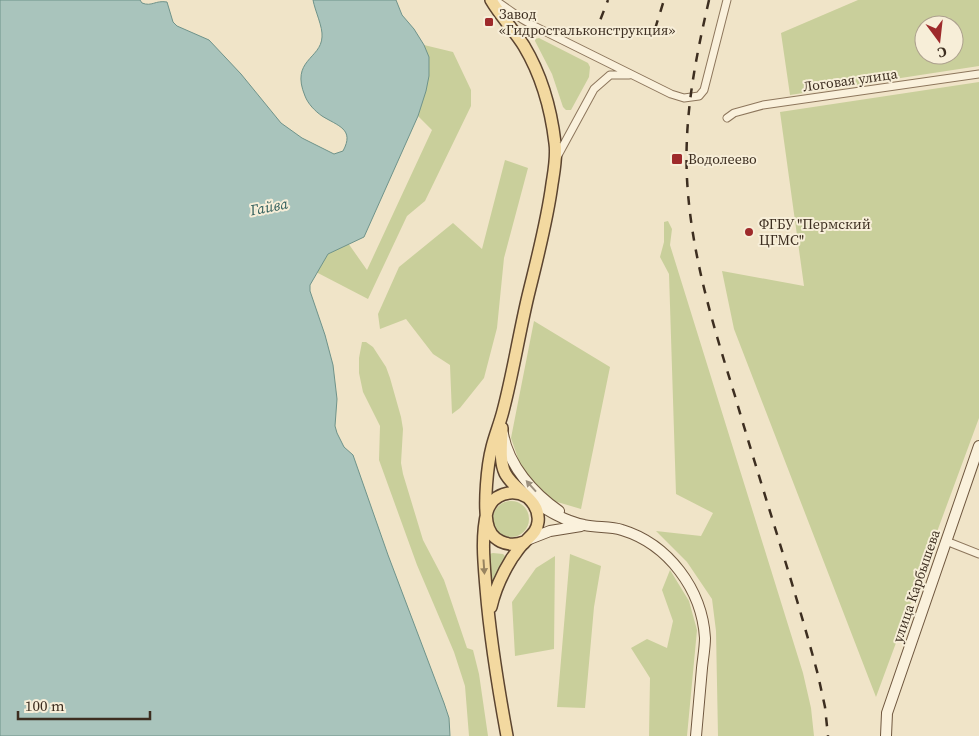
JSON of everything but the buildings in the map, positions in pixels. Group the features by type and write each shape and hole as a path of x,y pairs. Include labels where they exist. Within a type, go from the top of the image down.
{"main road":[{"path":"491,0 524,46 538,73 551,115 556,159 548,213 527,297 503,411 492,446 489,464 483,555 488,618 507,736"},
{"path":"488,618 497,584 524,542 533,535 539,520 535,505 512,483 503,467 501,450 503,411"},
{"path":"503,411 503,436 510,455 526,481 556,508 584,525"},
{"name":"улица Карбышева","path":"886,736 887,713 979,446"},
{"path":"584,525 550,531 524,542 510,544 501,542 490,532 486,518 490,505 500,496 514,492 527,497 555,515 584,525 622,530 651,543 673,563 685,579 699,604 705,638 696,736"}],"street":[{"path":"495,0 522,19 630,75 684,98 699,96 705,86 727,0"},
{"name":"Логовая улица","path":"727,118 734,113 763,105 979,74"},
{"path":"556,159 594,88 610,75 630,75"},
{"path":"946,541 979,554"}],"green space":[{"path":"858,0 979,0 979,66 790,95 781,33"},
{"path":"539,38 588,63 590,67 589,77 571,110 566,110 563,107 552,74 535,41 535,39"},
{"path":"424,45 453,52 471,90 471,106 425,201 407,216 368,299 316,272 328,254 348,243 367,270 432,130 418,116 426,89 428,72 427,54"},
{"path":"979,82 979,418 876,697 734,329 722,271 804,286 780,112"},
{"path":"505,160 528,168 504,258 497,328 484,378 460,408 452,414 450,365 433,354 406,319 380,329 378,314 399,267 453,223 482,249"},
{"path":"668,221 672,229 670,245 803,673 811,708 814,736 718,736 716,631 712,599 687,562 656,531 701,536 713,513 676,494 669,274 660,257 664,242 664,222"},
{"path":"534,321 610,367 581,509 554,501 534,485 520,464 511,438"},
{"path":"362,342 366,342 373,347 386,367 390,378 403,429 401,463 403,474 423,540 444,580 467,648 473,650 479,674 488,736 469,736 465,686 454,652 417,565 379,460 380,426 363,392 359,373"},
{"path":"511,501 518,502 524,506 528,512 528,526 524,532 518,536 511,537 504,536 498,532 494,526 493,519 494,512 498,506 504,502"},
{"path":"489,554 503,554 506,557 506,561 492,584 488,558"},
{"path":"570,554 601,566 594,607 585,708 557,707"},
{"path":"555,556 554,649 515,656 512,602 536,568"},
{"path":"670,570 689,601 697,630 687,736 649,736 650,678 631,648 647,639 667,648 673,621 662,590"}],"water":[{"name":"Гайва","path":"0,0 140,0 142,3 148,4 167,2 173,22 177,26 209,40 241,74 281,123 302,138 334,154 343,151 347,138 346,133 312,107 306,99 301,84 301,75 304,67 317,50 322,37 313,0 396,0 402,15 424,45 429,57 429,76 426,91 418,116 364,237 328,254 310,285 310,291 333,365 337,399 335,426 337,433 344,447 353,455 388,555 444,703 449,718 450,736 0,736"}],"railway":[{"path":"594,36 608,0"},
{"path":"655,29 664,0"},
{"path":"709,0 695,67 687,133 687,179 693,235 704,289 719,343 818,675 825,707 828,736"}],"place":[{"name":"Завод «Гидростальконструкция»","path":"489,22"},
{"name":"Водолеево","path":"677,159"},
{"name":"ФГБУ \"Пермский ЦГМС\"","path":"749,232"}]}
